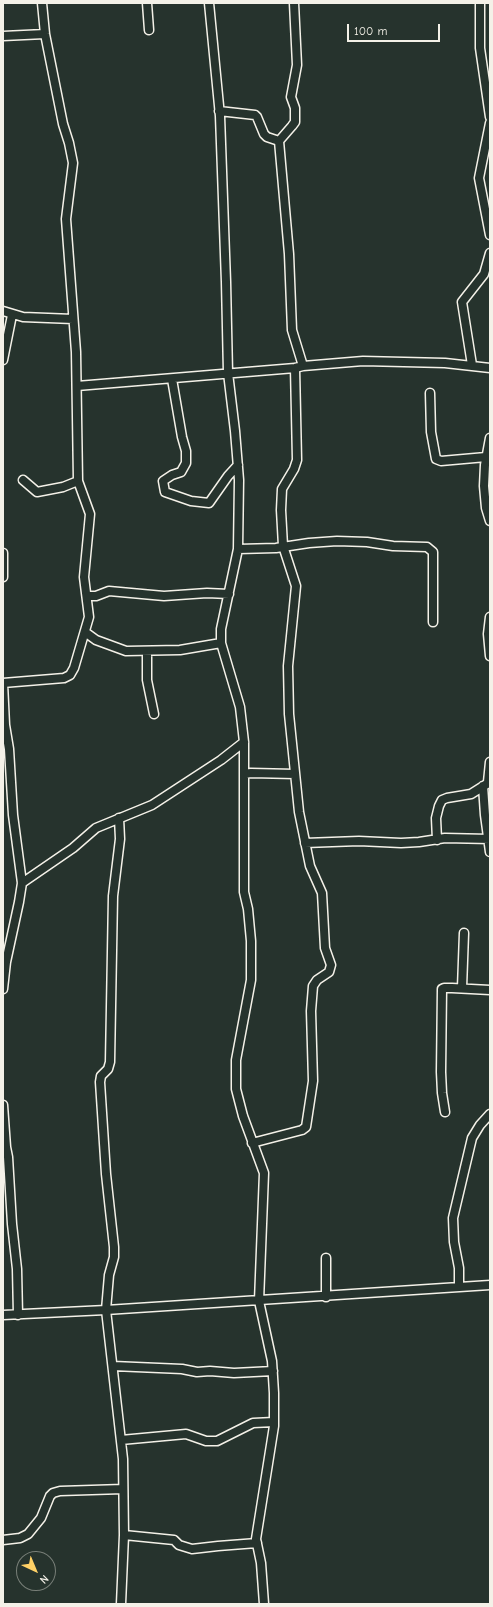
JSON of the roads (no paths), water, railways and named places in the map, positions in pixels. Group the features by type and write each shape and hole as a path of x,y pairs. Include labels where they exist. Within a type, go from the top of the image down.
{"street":[{"path":"3,989 6,948 22,883 13,815 3,683 64,678 70,675 74,668 89,617 84,577 90,514 78,480 77,386 66,220 73,162 63,124 45,34 42,3"},
{"path":"147,3 149,30"},
{"path":"209,3 213,32 219,111 228,373 238,465 238,549 221,629 221,643 240,707 244,742 244,892 249,922 251,980 236,1060 236,1089 238,1100 252,1143 264,1173 265,1180 259,1301 273,1371 274,1422 272,1448 257,1529 257,1543 261,1563 264,1604"},
{"path":"252,1143 302,1130 306,1127 313,1081 311,1011 313,986 317,980 329,972 331,965 325,948 322,893 310,866 299,812 289,714 288,666 296,586 283,546 282,489 294,469 297,455 299,367 292,330 289,254 280,141 295,122 295,108 291,97 297,65 294,3"},
{"path":"480,3 480,48 490,116"},
{"path":"3,36 45,34"},
{"path":"219,111 255,115 258,117 264,134 267,137 280,141"},
{"path":"490,123 479,178 490,235"},
{"path":"472,365 462,302 484,274 490,253"},
{"path":"3,311 12,315 24,317 73,319"},
{"path":"3,360 12,315"},
{"path":"77,386 172,379 363,360 472,365 490,368"},
{"path":"172,379 186,451 186,463 181,472 172,475 163,481 165,492 191,501 209,503 228,476 238,465"},
{"path":"430,393 431,432 436,459 441,461 486,457"},
{"path":"490,438 486,457 484,486 486,508 490,521"},
{"path":"23,480 37,492 63,487 78,480"},
{"path":"238,549 276,548 337,541 367,542 381,545 431,548 434,558 433,622"},
{"path":"3,553 3,577"},
{"path":"86,596 96,596 109,591 164,596 207,593 228,594"},
{"path":"490,617 488,634 490,656"},
{"path":"85,632 96,640 126,651 146,652 180,650 221,643"},
{"path":"146,652 147,680 154,714"},
{"path":"22,883 73,848 96,828 152,805 221,760 244,742"},
{"path":"490,762 487,783 490,852"},
{"path":"244,774 295,774"},
{"path":"437,840 436,818 442,800 471,794 487,783"},
{"path":"118,818 120,839 112,896 110,1062 108,1069 102,1076 100,1082 106,1174 114,1247 114,1257 109,1275 106,1310 114,1366 123,1460 124,1535 121,1604"},
{"path":"305,843 359,841 401,843 474,838 489,839"},
{"path":"462,988 464,933"},
{"path":"445,1112 441,1072 443,1016 441,992 444,988 490,990"},
{"path":"3,1105 4,1147 8,1157 9,1192 17,1269 18,1315"},
{"path":"460,1286 459,1268 454,1242 453,1218 472,1138 480,1124 490,1114"},
{"path":"326,1258 326,1297"},
{"path":"3,1315 326,1297 490,1285"},
{"path":"114,1366 182,1369 197,1372 273,1371"},
{"path":"121,1440 186,1434 206,1441 217,1440 254,1424 274,1422"},
{"path":"3,1540 20,1538 28,1534 41,1518 50,1496 53,1493 60,1491 123,1489"},
{"path":"124,1535 174,1540 179,1544 192,1549 257,1543"}]}
